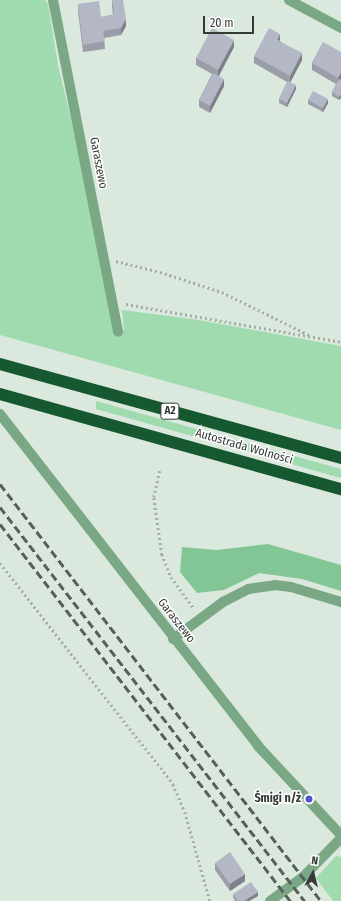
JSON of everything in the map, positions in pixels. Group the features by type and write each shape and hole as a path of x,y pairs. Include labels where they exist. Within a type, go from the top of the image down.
{"highway":[{"name":"Autostrada Wolności","path":"0,364 341,458"},
{"name":"Autostrada Wolności","path":"0,394 341,489"}],"street":[{"name":"Garaszewo","path":"53,0 118,332"},
{"path":"290,0 341,28"},
{"name":"Garaszewo","path":"0,414 173,639 258,746 341,835"},
{"path":"173,639 237,594 262,586 291,587 341,602"},
{"path":"271,901 303,877 341,838"}],"path":[{"path":"104,260 128,262 222,292 312,337"},
{"path":"111,297 142,308 341,342"},
{"path":"160,471 154,498 162,554 172,577 202,619"},
{"path":"0,563 173,784 185,812 210,901"}],"green space":[{"path":"0,0 45,0 48,4 58,65 122,333 124,330 122,310 199,320 341,346 341,430 0,335"},
{"path":"96,401 341,469 341,478 96,409"},
{"path":"268,544 341,565 341,591 302,579 259,573 224,590 197,593 180,572 182,547 216,550"},
{"path":"336,856 341,857 341,901 333,901 316,878"}],"building":[{"path":"112,0 123,0 126,19 121,28 103,31 105,41 83,45 78,4 99,1 101,17 114,14"},
{"path":"212,28 234,40 218,70 196,58"},
{"path":"269,28 280,34 277,40 302,53 290,76 254,56"},
{"path":"323,42 341,52 341,72 338,78 312,63"},
{"path":"213,73 224,79 210,106 199,100"},
{"path":"339,79 341,80 341,94 339,97 332,92"},
{"path":"288,81 296,85 287,103 279,99"},
{"path":"313,91 328,99 323,108 308,100"},
{"path":"230,852 245,874 230,884 215,863"},
{"path":"251,882 258,892 244,901 238,901 233,894"}],"railway":[{"path":"0,484 321,901"},
{"path":"0,507 304,901"},
{"path":"0,524 290,901"}],"place":[{"name":"Śmigi n/ż","path":"309,799"}]}
